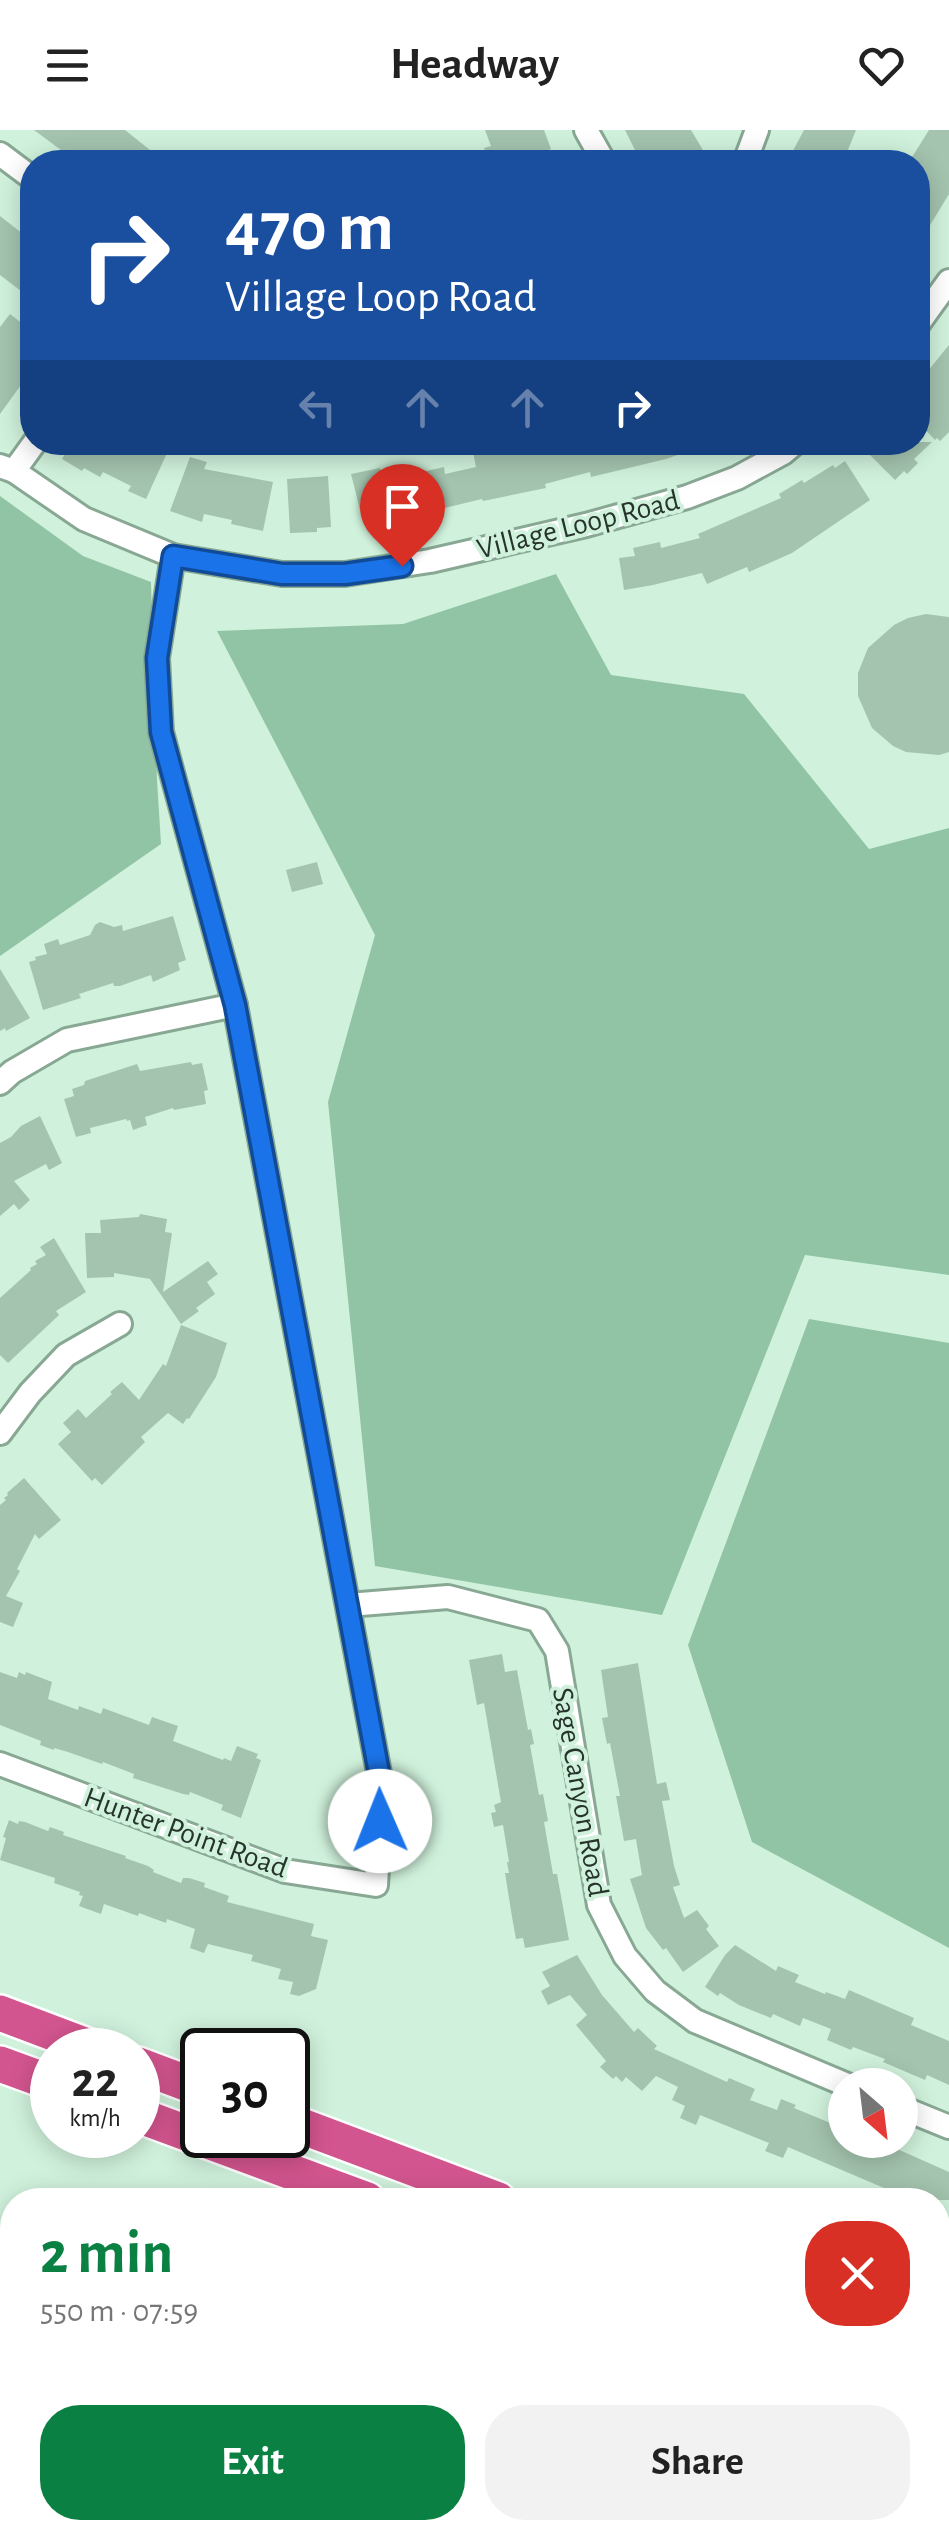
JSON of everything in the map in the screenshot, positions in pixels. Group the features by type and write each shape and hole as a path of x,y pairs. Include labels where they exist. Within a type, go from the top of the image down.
{"highway":[{"path":"0,2014 38,2028"},
{"path":"0,2064 30,2075"},
{"path":"160,2122 336,2188"},
{"path":"310,2129 466,2188"}],"street":[{"path":"930,307 949,281"},
{"name":"Village Loop Road","path":"5,463 84,519 173,556 282,574 345,574 430,561 687,496 737,478 772,455"},
{"path":"173,556 157,658 161,732 235,1005 348,1605"},
{"path":"0,1083 67,1040 235,1005"},
{"path":"0,1433 66,1355 120,1324"},
{"name":"Sage Canyon Road","path":"348,1605 448,1597 538,1620 557,1651 600,1905 625,1956 655,1992 695,2021 828,2077"},
{"name":"Hunter Point Road","path":"0,1764 285,1871 376,1885 382,1789 348,1605"},
{"path":"918,2114 949,2127"}],"green space":[{"path":"0,496 83,556 151,582 161,844 0,956"},
{"path":"556,574 611,675 744,694 869,849 949,828 949,1275 805,1255 662,1615 375,1566 328,1102 375,935 217,631 403,624"},
{"path":"809,1319 949,1343 949,1948 752,1842 688,1645"}],"building":[{"path":"34,130 125,130 150,150 61,150"},
{"path":"485,130 544,130 551,149 485,150 491,146"},
{"path":"625,130 691,130 703,150 635,150"},
{"path":"804,130 856,130 848,150 793,150"},
{"path":"929,130 949,130 949,194 930,225 930,150 916,150"},
{"path":"0,216 20,232 20,290 0,275"},
{"path":"10,314 20,322 20,386 0,414 0,327"},
{"path":"949,345 949,432 940,441 930,435 930,368"},
{"path":"64,455 166,455 146,499 128,491 131,486 103,472 100,477 62,459"},
{"path":"474,455 677,455 591,477 590,472 545,484 546,488 432,511 431,506 374,522 371,513 361,514 351,474 380,468 385,470 388,480 444,467 445,474 476,467"},
{"path":"870,455 918,455 914,459 918,463 895,480"},
{"path":"190,457 207,462 204,469 273,482 263,531 231,524 232,520 204,514 202,522 170,511"},
{"path":"845,461 870,500 792,553 749,572 747,567 707,584 702,573 624,590 619,558 635,556 633,548 660,542 661,548 700,538 698,534 781,498 779,494 802,480 804,483"},
{"path":"328,476 331,527 290,533 287,479"},
{"path":"926,614 949,617 949,752 939,755 906,752 893,746 872,728 858,696 858,673 868,648 894,625"},
{"path":"317,862 323,884 292,892 286,870"},
{"path":"173,916 186,960 178,963 180,970 153,982 151,975 120,986 113,983 43,1010 29,962 47,954 44,944 58,939 60,945 90,935 100,922 114,927 122,925 123,931"},
{"path":"0,969 30,1018 6,1031 0,1031"},
{"path":"202,1063 208,1090 204,1091 206,1104 145,1117 147,1125 133,1130 126,1119 90,1128 91,1133 76,1137 64,1099 74,1096 72,1089 137,1064 140,1071"},
{"path":"40,1116 62,1163 49,1170 46,1164 14,1181 30,1200 19,1210 14,1204 0,1216 0,1143"},
{"path":"140,1214 167,1219 165,1232 172,1233 163,1292 208,1261 218,1274 207,1282 215,1294 181,1324 150,1279 114,1273 114,1277 87,1278 85,1233 101,1233 100,1220"},
{"path":"54,1238 86,1292 56,1311 59,1315 8,1363 0,1355 0,1298 37,1264 35,1261 46,1255 40,1247"},
{"path":"181,1325 227,1343 216,1377 189,1419 183,1424 168,1413 141,1437 145,1442 102,1485 95,1478 92,1481 58,1444 71,1432 63,1423 78,1409 86,1418 122,1382 139,1400 163,1364 166,1366"},
{"path":"24,1478 61,1520 39,1539 35,1534 17,1569 20,1571 6,1596 23,1603 13,1627 0,1622 0,1505"},
{"path":"502,1654 505,1672 517,1670 528,1730 531,1729 534,1744 530,1745 548,1821 544,1822 553,1874 557,1874 569,1940 525,1948 523,1938 516,1939 512,1917 503,1825 494,1827 491,1813 496,1812 494,1805 501,1802 484,1703 477,1705 469,1660"},
{"path":"638,1663 657,1784 666,1782 670,1800 662,1801 680,1885 673,1887 684,1918 697,1910 719,1946 683,1972 646,1928 630,1879 642,1875 636,1839 624,1841 616,1796 620,1796 602,1718 608,1717 601,1670"},
{"path":"0,1672 17,1678 19,1672 26,1672 52,1682 48,1699 78,1710 79,1706 101,1714 103,1708 149,1725 152,1717 178,1726 173,1741 223,1760 231,1761 237,1746 258,1754 256,1758 261,1760 241,1818 221,1810 223,1805 190,1792 183,1794 133,1778 134,1774 40,1745 41,1741 0,1725"},
{"path":"9,1820 64,1832 63,1835 126,1856 181,1883 183,1878 189,1878 205,1883 204,1887 229,1896 227,1902 314,1924 311,1936 328,1940 316,1989 299,1996 290,1994 293,1982 278,1979 281,1969 251,1961 253,1955 208,1944 204,1953 190,1948 195,1929 167,1919 166,1923 104,1904 101,1914 79,1906 83,1896 80,1892 54,1883 55,1878 0,1860"},
{"path":"735,1945 776,1971 778,1966 799,1975 795,1982 845,1999 849,1990 914,2018 911,2025 949,2041 949,2085 927,2075 925,2080 918,2077 918,2068 897,2068 883,2062 885,2059 827,2040 831,2029 803,2018 800,2026 739,2005 720,1993 718,1996 705,1987"},
{"path":"577,1955 602,1995 634,2032 638,2028 657,2046 654,2049 727,2082 729,2078 755,2089 750,2100 777,2110 781,2099 828,2122 828,2158 918,2158 949,2172 949,2188 884,2188 788,2147 783,2158 765,2151 769,2143 700,2115 696,2125 680,2118 685,2106 672,2100 678,2087 656,2076 642,2091 626,2077 622,2082 616,2076 613,2079 600,2067 606,2061 576,2025 587,2015 570,1995 548,2005 541,1991 550,1986 542,1972"}],"route":[{"path":"380,1821 382,1789 235,1005 161,732 157,658 173,556 282,574 345,574 402,566"}]}
